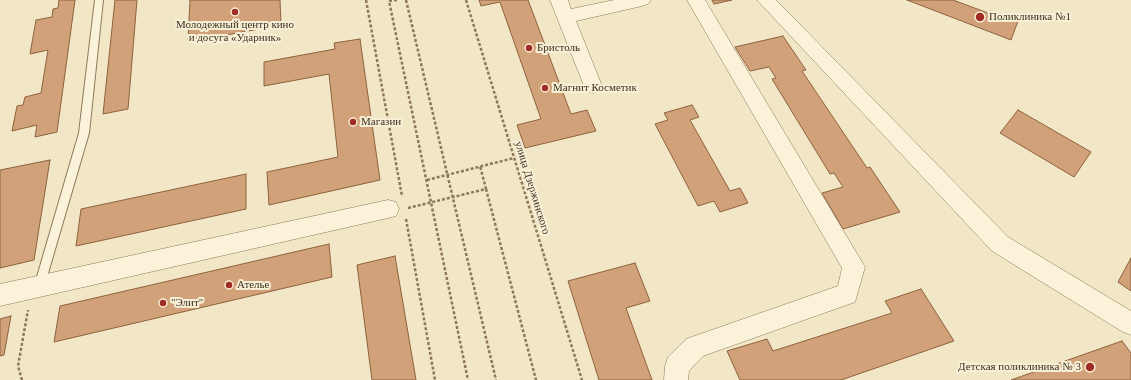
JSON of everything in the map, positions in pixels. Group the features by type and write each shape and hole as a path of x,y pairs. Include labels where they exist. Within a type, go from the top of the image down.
{"street":[{"path":"559,0 593,86"},
{"path":"565,17 642,0"},
{"path":"676,380 677,366 695,347 847,294 854,267 696,0"},
{"path":"766,0 1000,244 1131,324"},
{"path":"0,295 400,209"}],"lane":[{"path":"35,288 84,133 99,0"}],"path":[{"path":"366,0 400,209 435,380"},
{"path":"397,0 389,1 468,380"},
{"path":"406,0 496,380"},
{"name":"улица Дзержинского","path":"466,0 582,380"},
{"path":"427,180 514,158"},
{"path":"480,166 536,380"},
{"path":"400,209 486,189"},
{"path":"22,380 18,366 35,288"}],"building":[{"path":"59,0 75,0 57,132 35,137 37,125 12,131 17,106 23,105 25,97 41,93 48,50 30,54 36,20 52,17 53,9 58,8"},
{"path":"115,0 137,0 128,109 103,114"},
{"name":"Молодежный центр кино и досуга «Ударник»","path":"190,0 280,0 281,25 188,42"},
{"path":"479,0 528,0 571,114 587,110 596,131 525,148 517,125 541,119 500,2 481,6"},
{"path":"712,0 732,0 714,4"},
{"name":"Поликлиника №1","path":"907,0 953,0 988,13 990,11 1018,21 1011,40"},
{"path":"783,36 806,70 802,71 867,168 870,167 900,212 843,229 822,193 843,187 834,173 830,174 772,79 776,78 769,67 750,71 735,47"},
{"name":"Магазин","path":"360,39 380,180 269,205 267,172 338,157 329,74 264,86 264,62 335,49 334,43"},
{"path":"692,105 699,117 690,120 730,191 740,188 748,203 720,212 714,201 698,206 655,124 668,120 664,113"},
{"path":"1018,110 1091,152 1074,177 1000,133"},
{"path":"50,160 34,260 0,268 0,170"},
{"path":"246,174 246,209 76,246 81,209"},
{"path":"329,244 332,277 54,342 60,306"},
{"path":"395,256 416,380 372,380 357,265"},
{"path":"1131,258 1131,291 1118,282"},
{"path":"635,263 650,301 626,308 652,380 599,380 568,281"},
{"path":"921,289 954,341 841,380 740,380 727,351 767,339 773,351 892,313 885,301"},
{"path":"11,316 4,355 0,356 0,319"},
{"name":"Детская поликлиника № 3","path":"1122,341 1131,353 1131,380 1011,380"}],"place":[{"name":"Молодежный центр кино и досуга «Ударник»","path":"235,12"},
{"name":"Поликлиника №1","path":"980,17"},
{"name":"Бристоль","path":"529,48"},
{"name":"Магнит Косметик","path":"545,88"},
{"name":"Магазин","path":"353,122"},
{"name":"Ателье","path":"229,285"},
{"name":"\"Элит\"","path":"163,303"},
{"name":"Детская поликлиника № 3","path":"1090,367"}]}
